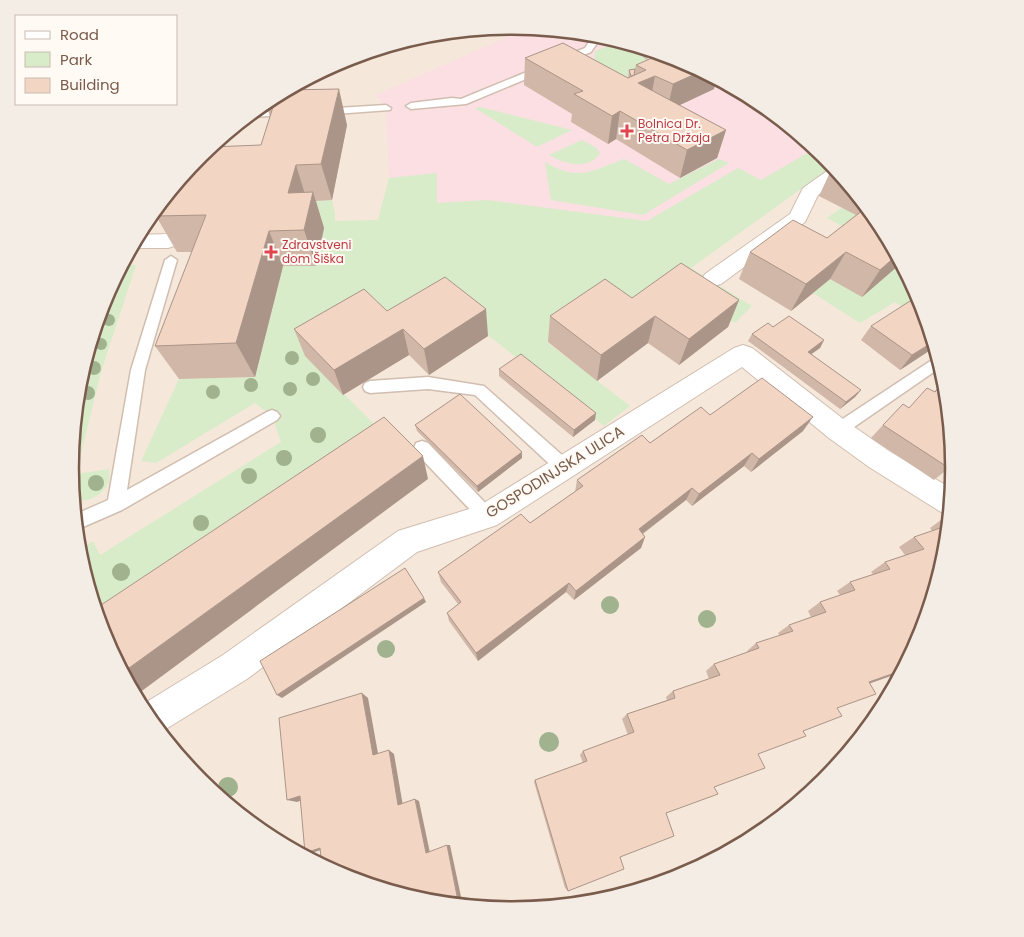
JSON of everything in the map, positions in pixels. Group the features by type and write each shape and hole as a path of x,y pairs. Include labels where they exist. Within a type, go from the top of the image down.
{"street":[{"path":"713,279 798,218 810,192 832,176"},
{"path":"143,242 168,241 184,236"},
{"name":"GOSPODINJSKA ULICA","path":"156,715 235,667 408,542 487,516 743,354 838,430 879,459 945,498"}],"lane":[{"path":"588,64 586,58 593,42"},
{"path":"411,106 452,101 462,102 588,50"},
{"path":"646,79 654,74 658,68 657,62 653,59"},
{"path":"262,115 386,108"},
{"path":"116,505 138,370 170,260"},
{"path":"838,430 933,366"},
{"path":"370,387 428,383 478,390 564,467"},
{"path":"81,520 116,505 272,416"},
{"path":"422,448 487,516"}],"shaded area":[{"name":"Bolnica Dr. Petra Držaja","path":"511,35 540,36 597,43 651,58 678,68 729,93 776,125 827,171 686,271 356,305 389,178 386,109 376,95"},
{"path":"512,35 540,36 597,43 624,50 678,68 704,80 753,108 776,125 819,162 838,183 856,205 887,252 913,303 922,329 931,356 942,412 946,468 945,497 942,525 931,581 913,634 901,660 856,732 819,775 753,829 729,844 678,869 651,879 597,894 540,901 512,902 484,901 427,894 373,879 346,869 295,844 271,829 205,775 168,732 137,685 111,634 102,608 93,581 82,525 79,497 79,440 82,412 93,356 111,303 123,277 168,205 205,162 226,143 271,108 295,93 346,68 373,58 427,43"}],"green space":[{"path":"608,46 637,54 649,60 628,78 615,78 594,66 595,51"},
{"path":"480,107 572,130 537,147 475,108"},
{"path":"582,140 595,147 600,153 590,162 583,164 569,163 549,155"},
{"path":"808,152 827,171 691,268 752,306 735,323 673,291 548,343 630,406 604,426 448,304 306,356 391,441 110,632 93,581 86,545 93,541 100,555 281,442 272,416 255,403 156,463 141,461 179,379 255,377 283,266 316,265 323,231 307,201 332,200 335,221 378,220 389,178 437,173 437,203 488,200 647,221 738,168 761,180"},
{"path":"624,159 669,184 719,159 729,163 643,215 551,200 545,162 567,172 576,173 593,170"},
{"path":"841,208 862,213 901,277 918,317 895,302 860,323 813,293 830,279 853,232 827,218"},
{"path":"130,265 136,265 101,372 79,462 82,412 93,356 111,303 123,277"},
{"path":"109,469 107,486 99,494 79,501 79,474"}],"building":[{"path":"563,43 628,78 646,70 636,65 651,58 693,75 673,84 655,76 638,83 726,130 687,150 620,111 612,116 574,94 583,91 525,58"},
{"path":"635,69 634,75 631,76 629,70"},
{"path":"339,89 321,164 296,165 288,193 313,192 304,230 269,231 236,343 155,346 206,215 160,216 186,183 222,147 261,145 273,107 301,90"},
{"path":"861,212 891,260 880,270 846,252 806,284 750,252 793,220 827,238"},
{"path":"681,263 739,300 689,339 655,316 601,355 550,316 605,279 632,298"},
{"path":"445,277 486,309 424,349 403,329 334,370 294,329 364,289 387,311"},
{"path":"910,301 913,303 927,345 912,355 871,326"},
{"path":"789,316 824,340 808,352 861,390 846,402 752,334 768,323 773,327"},
{"path":"521,354 596,413 574,430 499,369"},
{"path":"762,378 813,417 759,459 752,453 699,494 692,488 639,529 645,537 576,591 569,583 476,653 447,613 461,602 438,572 521,514 530,523 583,486 577,480 642,435 650,443 701,407 710,415"},
{"path":"927,388 935,392 938,389 945,440 946,466 883,425 903,404 909,408"},
{"path":"460,394 522,452 477,486 415,425"},
{"path":"384,417 423,456 128,669 111,634 101,605"},
{"path":"942,528 931,581 913,634 894,673 869,682 876,694 837,708 842,716 803,731 806,736 758,754 765,768 714,787 718,794 666,813 674,836 620,857 624,869 568,891 535,780 587,761 583,751 634,732 627,714 675,698 673,691 720,675 714,664 759,648 756,643 793,631 789,625 826,612 820,602 855,590 850,582 890,569 885,562 924,549 914,537"},
{"path":"405,568 424,598 277,695 260,661"},
{"path":"362,693 373,755 389,750 398,805 415,799 426,853 447,845 457,898 427,894 373,879 321,857 320,848 309,852 305,849 300,796 287,800 279,718"}],"place":[{"name":"Bolnica Dr. Petra Držaja","path":"627,131"},
{"name":"Zdravstveni dom Šiška","path":"271,252"}]}
